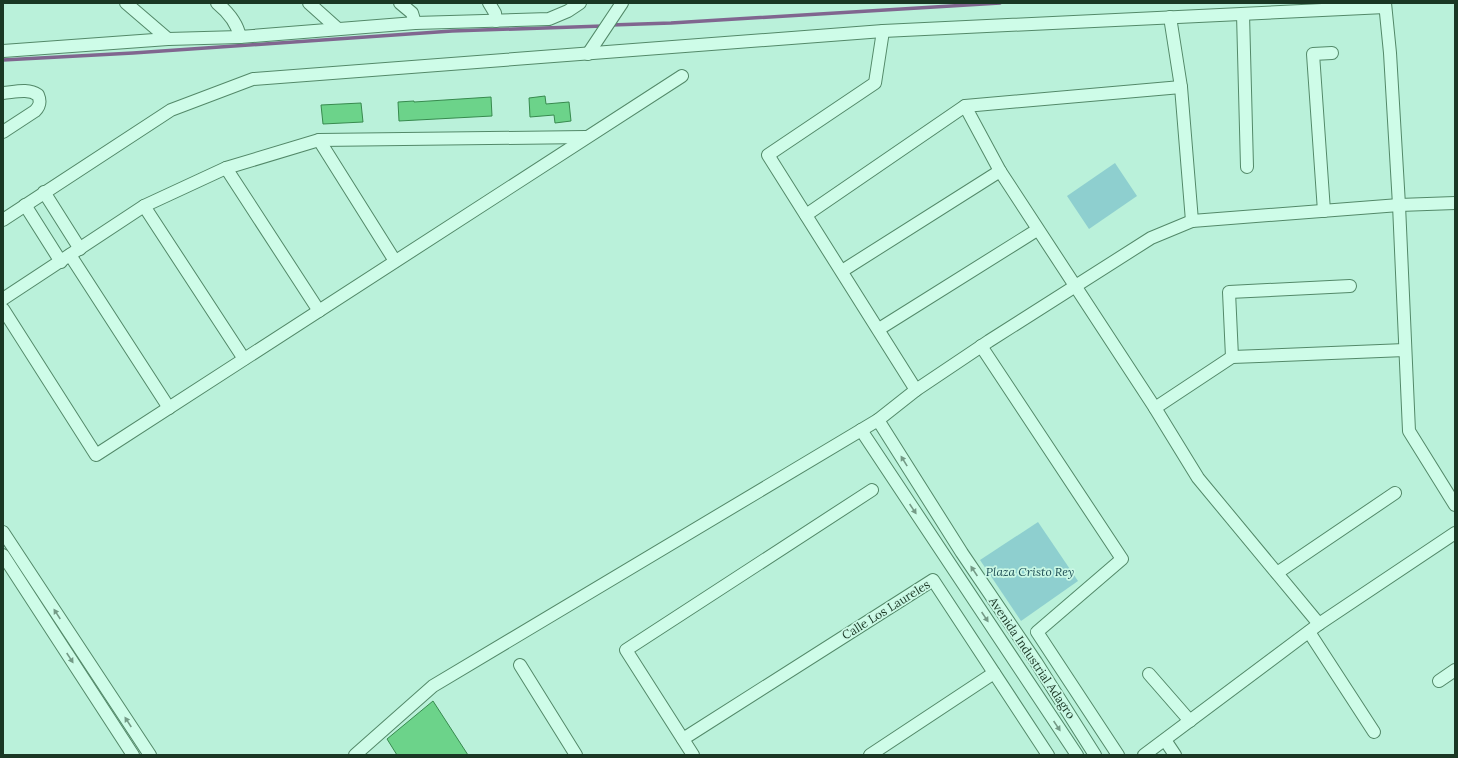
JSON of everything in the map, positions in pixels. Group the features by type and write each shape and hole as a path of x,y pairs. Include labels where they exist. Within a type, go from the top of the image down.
{"street":[{"path":"126,3 168,39"},
{"path":"217,3 229,13 238,28 240,37"},
{"path":"309,3 338,29"},
{"path":"400,3 412,13 415,23"},
{"path":"488,3 494,12 496,21"},
{"path":"3,51 168,39 240,37 415,23 549,19 568,12 578,3"},
{"path":"588,54 622,3"},
{"path":"3,220 171,110 253,79 883,32 1243,14 1385,5 1390,53 1399,205 1404,350 1409,431 1455,505"},
{"path":"1243,14 1247,167"},
{"path":"1170,17 1181,87 1192,221"},
{"path":"883,32 875,83 768,155 916,390"},
{"path":"1324,211 1314,54 1332,53"},
{"path":"3,309 96,455 682,76"},
{"path":"806,215 965,106 1181,87"},
{"path":"3,93 28,91 38,95 40,102 39,107 35,111 3,132"},
{"path":"965,106 1000,171 1037,230 1155,408 1198,478 1320,624"},
{"path":"3,299 144,206 226,168 320,140 586,137"},
{"path":"320,140 395,261"},
{"path":"226,168 319,310"},
{"path":"842,271 1000,171"},
{"path":"44,192 71,255 169,408"},
{"path":"355,755 433,686 878,420 916,390 982,346 1151,238 1192,221 1399,205 1455,203"},
{"path":"25,205 71,255"},
{"path":"144,206 244,359"},
{"path":"878,330 1037,230"},
{"path":"1232,357 1229,292 1350,286"},
{"path":"982,346 1122,559 1037,632 1118,755"},
{"path":"1155,408 1232,357 1404,350"},
{"name":"Avenida Industrial Adagro","path":"878,420 962,553 1036,662 1095,755"},
{"name":"Avenida Industrial Adagro","path":"861,430 1077,755"},
{"path":"693,755 626,650 872,490"},
{"path":"1277,573 1395,493"},
{"path":"3,532 150,755"},
{"path":"1144,755 1320,624 1455,533"},
{"path":"3,555 133,755"},
{"name":"Calle Los Laureles","path":"683,739 933,580 1048,755"},
{"path":"1309,632 1374,732"},
{"path":"520,665 576,755"},
{"path":"1439,681 1455,670"},
{"path":"870,755 994,673"},
{"path":"1149,674 1190,721"},
{"path":"1164,740 1175,755"}],"green space":[{"path":"1115,163 1137,196 1089,229 1067,196"},
{"name":"Plaza Cristo Rey","path":"1038,522 1078,581 1021,621 980,560"}],"building":[{"path":"545,96 546,104 569,102 571,121 555,123 554,115 530,117 529,98"},
{"path":"491,97 492,116 399,121 398,102"},
{"path":"361,103 363,122 323,124 321,105"},
{"path":"433,701 468,755 397,755 387,739"}],"waterway":[{"path":"611,25 671,23 1000,3"},
{"path":"3,60 133,53 452,31 603,26"}]}
